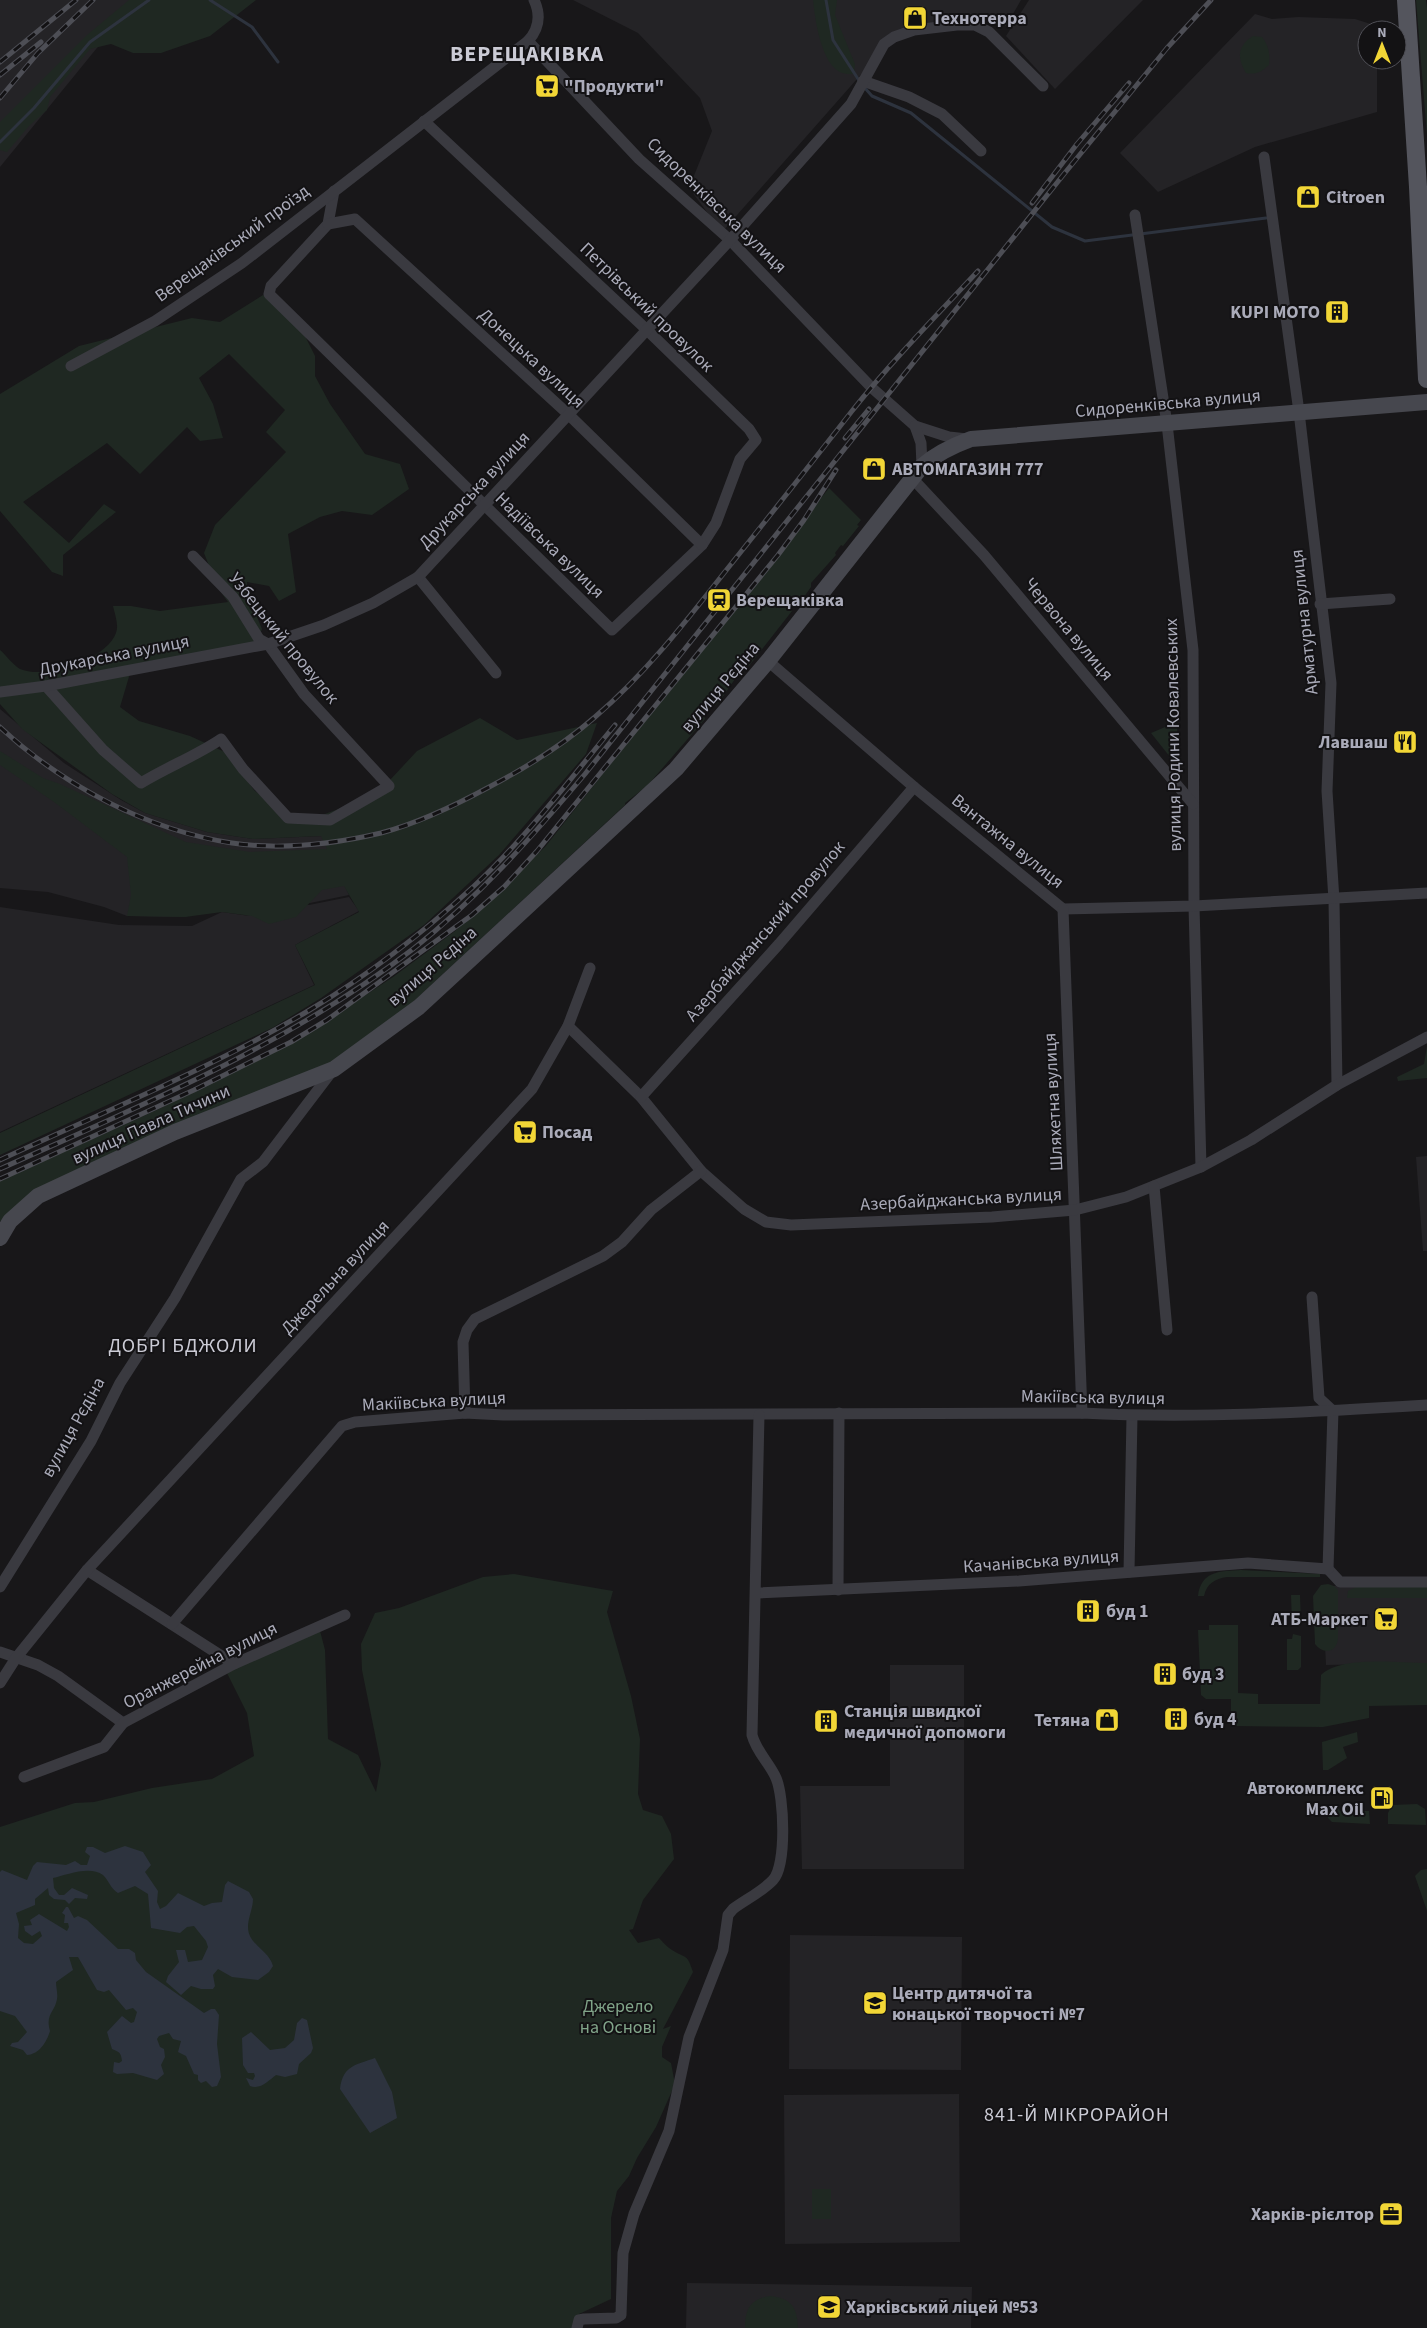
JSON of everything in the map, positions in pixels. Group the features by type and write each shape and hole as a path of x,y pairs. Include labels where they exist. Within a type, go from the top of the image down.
{"main road":[{"path":"1406,0 1418,187 1427,378"},
{"name":"Сидоренківська вулиця","path":"971,439 1427,402"},
{"name":"вулиця Рєдіна","path":"334,1068 419,1007 564,875 676,769 768,661 917,473 949,447 971,439"},
{"name":"вулиця Павла Тичини","path":"0,1238 5,1221 38,1196 176,1132 334,1068"}],"street":[{"path":"528,41 536,33 538,22 538,8 534,0"},
{"name":"Друкарська вулиця","path":"0,692 46,686 268,644 324,625 373,603 418,577 730,240 851,104 884,44 894,37 914,30 975,25 989,32 1043,86"},
{"name":"Верещаківський проїзд","path":"71,366 154,321 228,272 528,41"},
{"name":"Сидоренківська вулиця","path":"528,41 640,159 730,240 868,385 915,426 949,437 971,439"},
{"path":"864,81 909,97 942,114 981,151"},
{"name":"Петрівський провулок","path":"424,121 749,429 756,440 740,459 726,492 716,523 702,545"},
{"name":"Арматурна вулиця","path":"1264,158 1299,412 1320,604 1331,683 1327,791 1334,900 1337,1085"},
{"name":"Верещаківський проїзд","path":"328,224 334,191"},
{"name":"вулиця Родини Ковалевських","path":"1135,215 1167,424 1192,650 1194,906 1201,1167"},
{"name":"Донецька вулиця","path":"328,224 355,219 568,414 702,545"},
{"name":"Надіївська вулиця","path":"328,224 271,286 269,294 612,630 702,545"},
{"path":"915,426 921,443 917,473"},
{"name":"Червона вулиця","path":"917,473 1193,804"},
{"name":"Узбецький провулок","path":"46,686 102,750 141,783 165,768 205,750 221,739 243,769 288,818 330,820 389,786 304,694 268,644 259,640 233,597 193,556"},
{"path":"418,577 496,674"},
{"path":"1320,604 1390,599"},
{"name":"Вантажна вулиця","path":"768,661 914,787 1063,909 1334,900 1427,893"},
{"name":"Азербайджанський провулок","path":"641,1096 779,944 914,787"},
{"name":"Шляхетна вулиця","path":"1063,909 1082,1414"},
{"name":"Джерельна вулиця","path":"0,1683 16,1658 87,1570 532,1089 568,1026 590,968"},
{"name":"Азербайджанська вулиця","path":"568,1026 641,1096 701,1171 744,1209 766,1222 791,1224 992,1218 1075,1210 1126,1197 1201,1167 1252,1140 1337,1085 1427,1038"},
{"name":"вулиця Рєдіна","path":"0,1587 92,1441 120,1383 175,1298 241,1179 264,1162 334,1068"},
{"path":"465,1414 463,1342 467,1330 475,1319 603,1256 622,1242 651,1210 701,1171"},
{"path":"1154,1186 1167,1330"},
{"path":"1312,1297 1319,1398 1333,1411 1328,1569"},
{"name":"Макіївська вулиця","path":"172,1624 342,1426 355,1422 465,1414 759,1415 839,1413 1132,1416 1333,1411 1427,1405"},
{"path":"838,1590 839,1413"},
{"path":"577,2328 579,2320 616,2318 621,2315 623,2253 634,2214 669,2131 689,2037 723,1950 728,1915 733,1909 773,1880 779,1870 782,1810 776,1780 756,1749 752,1735 759,1415"},
{"path":"1130,1572 1132,1416"},
{"name":"Качанівська вулиця","path":"756,1593 1019,1581 1248,1563 1328,1569 1340,1582 1427,1582"},
{"path":"87,1570 234,1664"},
{"name":"Оранжерейна вулиця","path":"24,1776 104,1747 124,1723 234,1664 345,1615"},
{"path":"0,1652 38,1665 58,1676 124,1723"}],"shaded area":[{"path":"0,0 136,0 0,167"},
{"path":"573,0 1021,0 1006,26 990,23 957,25 894,37 722,232 689,188 712,131 700,98 638,33"},
{"path":"1029,0 1143,0 1055,89 1006,36"},
{"path":"1255,14 1272,19 1298,17 1358,20 1357,70 1377,70 1377,112 1255,147 1158,192 1120,153"},
{"path":"0,709 64,763 121,800 145,813 207,832 253,839 322,836 349,895 310,903 268,904 309,905 349,897 359,911 295,945 314,985 0,1132 0,907 119,925 192,926 222,912 250,916 218,907 185,917 127,916 104,907 48,892 0,888"},
{"path":"1427,1156 1427,1251 1423,1251 1416,1157"},
{"path":"1322,1586 1427,1586 1427,1663 1326,1665"},
{"path":"890,1665 964,1665 964,1869 802,1869 800,1786 890,1786"},
{"path":"125,1846 143,1852 151,1865 145,1872 158,1891 157,1902 160,1909 166,1906 178,1893 204,1906 222,1902 225,1885 228,1881 249,1892 253,1899 248,1924 249,1933 255,1943 271,1960 273,1966 269,1972 258,1980 232,1977 218,1969 213,1975 215,1986 213,1989 201,1989 191,1986 181,1995 166,1982 168,1976 179,1962 176,1950 185,1950 188,1962 202,1960 208,1947 206,1941 194,1926 187,1927 180,1933 151,1928 148,1894 135,1886 118,1893 103,1875 92,1871 53,1878 54,1888 59,1895 64,1895 72,1888 88,1895 87,1899 75,1898 69,1904 65,1900 54,1899 49,1895 48,1888 35,1899 35,1905 16,1913 19,1924 18,1938 24,1943 33,1944 42,1936 40,1931 32,1936 25,1931 24,1926 32,1925 30,1920 39,1914 67,1931 68,1923 64,1923 65,1915 62,1913 68,1907 74,1918 78,1916 87,1920 118,1949 129,1949 135,1953 136,1960 146,1972 204,2013 215,2009 219,2015 217,2044 221,2077 217,2086 212,2087 206,2081 201,2083 198,2080 198,2075 194,2074 186,2056 178,2052 181,2041 173,2039 169,2033 159,2036 157,2039 160,2047 164,2049 165,2057 161,2065 164,2074 157,2080 133,2073 117,2074 113,2072 114,2062 119,2063 122,2061 122,2058 119,2053 112,2049 107,2032 122,2016 131,2023 134,2022 137,2012 133,2008 126,2010 109,1990 104,1992 97,1990 78,1957 69,1957 73,1970 56,1982 57,1999 49,2017 50,2031 39,2050 27,2055 23,2050 10,2046 12,2043 18,2042 27,2032 15,2016 0,2011 0,1872 2,1870 27,1880 33,1866 37,1862 66,1865 75,1861 81,1865 87,1865 90,1856 85,1852 87,1847 93,1847 105,1853"},
{"name":"Центр дитячої та юнацької творчості №7","path":"790,1935 962,1937 961,2070 789,2069"},
{"path":"302,2018 307,2020 313,2048 311,2053 299,2064 297,2074 285,2077 276,2075 261,2086 250,2086 246,2078 253,2080 255,2076 254,2073 248,2073 243,2065 242,2038 251,2032 270,2050 285,2048 294,2040 297,2023"},
{"path":"375,2058 392,2092 397,2118 370,2133 340,2089 347,2070"},
{"path":"959,2094 960,2242 785,2244 784,2095"},
{"name":"Харківський ліцей №53","path":"687,2283 972,2287 971,2328 686,2328"}],"green space":[{"path":"129,0 256,0 210,36 161,53 133,53 111,44 90,49 50,97 47,110 29,126 7,152 0,150 0,122 87,35"},
{"path":"813,0 837,0 835,15 855,64 854,74 842,73 829,61 820,41"},
{"path":"1416,0 1426,0 1427,8 1427,136"},
{"path":"1253,36 1262,37 1268,47 1269,65 1258,72 1250,74 1246,73 1243,68 1240,53 1244,44"},
{"path":"263,295 299,324 315,356 315,376 330,404 365,454 400,464 409,489 372,515 342,511 320,517 288,534 296,592 279,601 269,586 247,582 247,593 262,629 255,646 131,670 120,707 139,721 190,736 227,753 254,790 288,818 314,818 363,800 390,780 417,751 480,718 517,740 597,723 586,754 499,855 424,925 321,998 272,1028 0,1155 0,1133 315,985 295,945 359,912 344,886 322,890 296,917 269,924 252,916 222,912 185,917 127,916 131,895 127,857 54,802 0,765 0,751 43,778 186,842 250,852 327,849 321,836 253,839 207,832 145,813 112,794 22,729 0,704 0,650 20,669 31,672 59,670 88,659 110,643 117,627 113,606 131,606 160,611 228,602 218,588 204,553 215,525 286,452 266,432 285,410 229,354 199,378 213,404 223,438 200,441 187,427 140,474 107,443 23,502 69,543 104,504 116,512 63,555 63,576 52,572 0,511 0,394 79,346 192,318 220,322"},
{"path":"829,488 861,520 857,525 859,526 843,546 841,545 835,553 836,555 811,583 811,587 799,604 795,603 791,608 792,611 749,666 743,670 720,701 715,706 713,705 704,716 705,719 647,786 625,803 399,1015 333,1065 38,1196 10,1221 0,1221 0,1181 163,1107 294,1042 393,977 455,931 545,847"},
{"path":"1177,722 1178,767 1151,733"},
{"path":"1427,1046 1427,1078 1398,1081 1397,1077 1424,1064"},
{"path":"1241,1570 1320,1574 1320,1577 1227,1577 1212,1582 1204,1596 1198,1596 1200,1588 1207,1577 1219,1572"},
{"name":"Джерело на Основі","path":"514,1574 613,1591 607,1612 631,1696 640,1739 638,1794 643,1810 662,1816 671,1834 674,1859 643,1900 633,1929 629,1930 638,1943 659,1938 670,1949 686,1957 693,1972 663,2029 671,2026 662,2047 662,2057 671,2063 675,2084 656,2127 637,2158 629,2176 617,2191 611,2218 611,2299 579,2314 574,2328 0,2328 0,1827 75,1803 94,1802 152,1788 212,1779 254,1756 247,1713 227,1673 319,1627 325,1650 328,1739 358,1755 376,1792 381,1764 362,1670 361,1644 375,1613 399,1608 483,1577"},
{"path":"1328,1584 1338,1590 1338,1638 1335,1647 1326,1651 1318,1648 1315,1644 1313,1596 1321,1585"},
{"path":"1356,1587 1427,1587 1427,1598 1347,1598 1348,1591"},
{"path":"1291,1595 1300,1595 1301,1624 1292,1624"},
{"path":"1209,1625 1238,1625 1238,1693 1258,1694 1258,1704 1320,1704 1321,1675 1330,1669 1356,1662 1386,1662 1427,1663 1427,1705 1369,1706 1369,1718 1323,1727 1236,1726 1231,1721 1231,1699 1206,1699 1201,1695 1198,1630 1209,1630"},
{"path":"1293,1634 1301,1636 1301,1667 1298,1670 1287,1670 1287,1639 1292,1639"},
{"path":"1357,1732 1358,1742 1343,1747 1347,1758 1328,1770 1323,1770 1322,1742"},
{"path":"1417,1804 1425,1809 1426,1825 1388,1824 1388,1813 1392,1805"},
{"path":"1325,1805 1336,1805 1340,1811 1369,1811 1370,1824 1332,1822 1328,1818"},
{"path":"1427,1869 1427,1911 1415,1876 1421,1870"},
{"path":"812,2189 831,2189 831,2219 812,2219"},
{"path":"770,2296 784,2299 792,2305 795,2310 798,2328 745,2328 746,2315 753,2302"}],"waterway":[{"path":"0,142 34,108 90,42 149,0"},
{"path":"210,0 252,27 278,62"},
{"path":"826,0 833,40 860,82"},
{"path":"864,87 872,96 911,113 1052,227 1085,241 1266,218"}],"railway":[{"path":"0,62 76,0"},
{"path":"0,98 38,53 93,0"},
{"path":"0,1169 160,1097 265,1044 316,1015 413,949 482,888 545,821 585,774 1064,174 1167,48 1211,0"},
{"path":"0,75 41,42"},
{"path":"1032,203 1077,144 1129,83"},
{"path":"0,727 50,768 107,802 169,828 200,837 232,843 288,846 345,840 395,829 451,807 518,771 558,746 595,717 630,684 694,611 882,375 978,271"},
{"path":"845,438 869,409"},
{"path":"0,1179 194,1090 291,1042 327,1020 472,915 504,887 537,851 778,555 804,520 836,470"},
{"path":"0,1160 233,1052 330,998 373,968 435,920 493,868 547,808 615,725"}],"place":[{"name":"Технотерра","path":"915,18"},
{"name":"\"Продукти\"","path":"547,86"},
{"name":"Citroen","path":"1308,197"},
{"name":"KUPI MOTO","path":"1337,312"},
{"name":"АВТОМАГАЗИН 777","path":"874,469"},
{"name":"Верещаківка","path":"719,600"},
{"name":"Лавшаш","path":"1405,742"},
{"name":"Посад","path":"525,1132"},
{"name":"буд 1","path":"1088,1611"},
{"name":"АТБ-Маркет","path":"1386,1619"},
{"name":"буд 3","path":"1165,1674"},
{"name":"буд 4","path":"1176,1719"},
{"name":"Тетяна","path":"1107,1720"},
{"name":"Станція швидкої медичної допомоги","path":"826,1721"},
{"name":"Автокомплекс Max Oil","path":"1382,1798"},
{"name":"Центр дитячої та юнацької творчості №7","path":"875,2003"},
{"name":"Харків-рієлтор","path":"1391,2214"},
{"name":"Харківський ліцей №53","path":"829,2307"}],"district":[{"name":"ВЕРЕЩАКІВКА","path":"527,53"},
{"name":"ДОБРІ БДЖОЛИ","path":"183,1345"},
{"name":"841-Й МІКРОРАЙОН","path":"1077,2114"}]}
